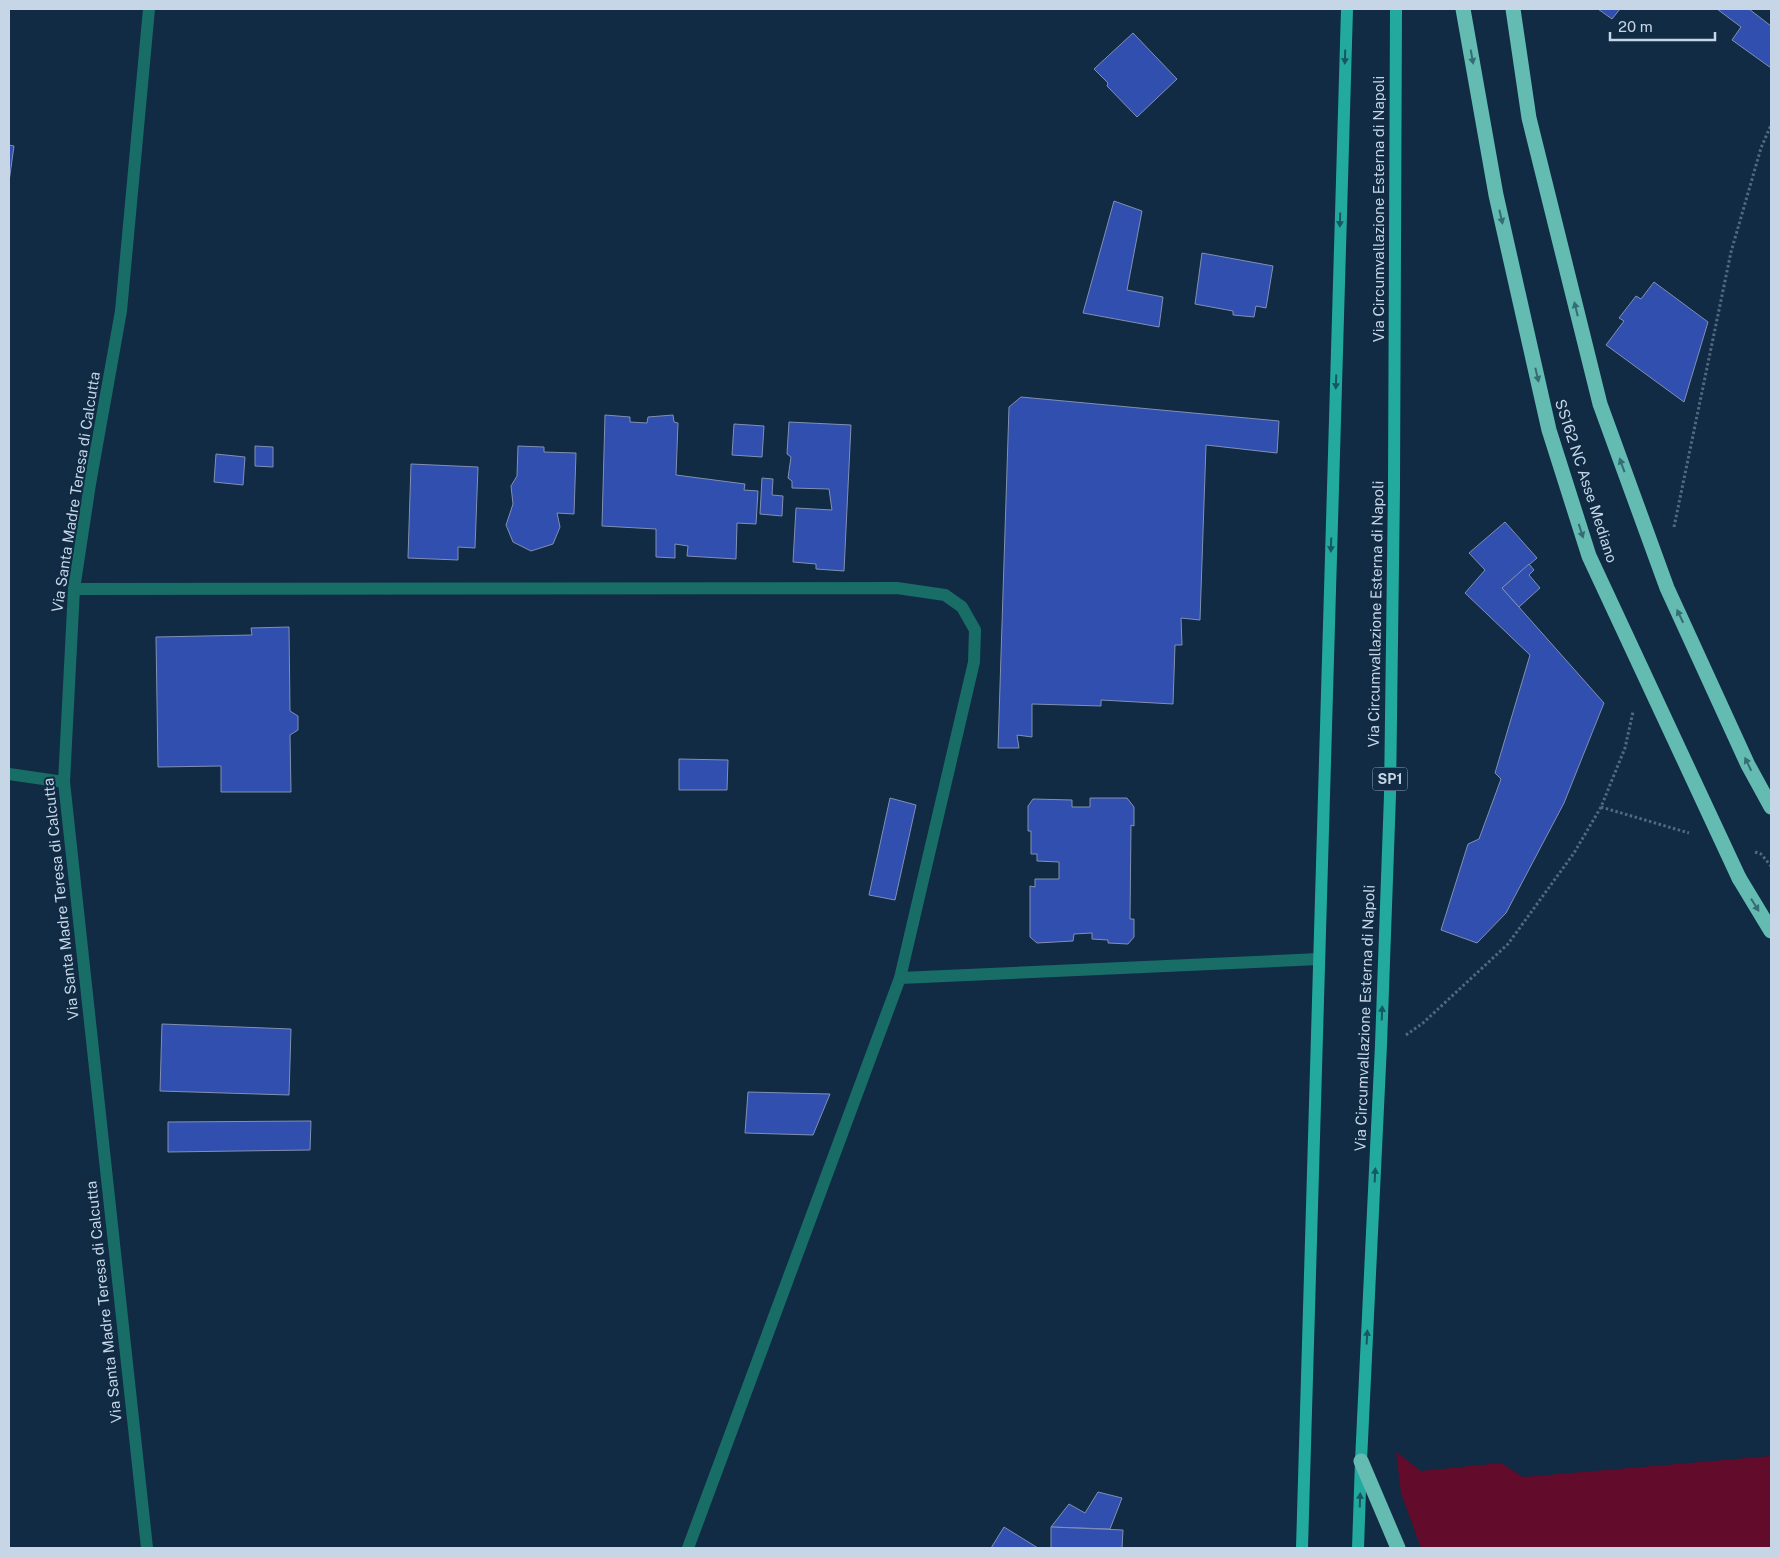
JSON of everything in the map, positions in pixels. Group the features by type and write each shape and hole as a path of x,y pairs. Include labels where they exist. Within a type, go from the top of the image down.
{"highway":[{"name":"SS162 NC Asse Mediano","path":"1463,9 1496,195 1549,430 1589,556 1739,878 1771,931"},
{"path":"1513,9 1529,118 1600,404 1667,588 1748,765 1771,807"},
{"path":"1361,1461 1398,1548"}],"main road":[{"path":"1302,1548 1347,9"},
{"name":"Via Circumvallazione Esterna di Napoli","path":"1358,1548 1381,1045 1390,795 1394,487 1396,9"}],"street":[{"name":"Via Santa Madre Teresa di Calcutta","path":"147,1548 64,782 74,589 90,484 121,311 149,9"},
{"path":"74,589 897,588 945,595 962,607 975,630 974,662 900,978 688,1548"},
{"path":"9,774 64,782"},
{"path":"900,978 1319,958"}],"shaded area":[{"path":"1396,1452 1421,1471 1501,1463 1523,1477 1771,1456 1771,1548 1421,1548 1401,1493"}],"building":[{"path":"1598,9 1620,9 1612,19"},
{"path":"1717,9 1749,9 1771,26 1771,68 1732,40 1741,27"},
{"path":"1133,33 1177,79 1137,117 1107,86 1108,83 1094,69"},
{"path":"9,145 14,146 9,182"},
{"path":"1114,201 1142,211 1127,290 1163,297 1159,327 1083,313"},
{"path":"1202,253 1273,266 1266,308 1256,306 1254,317 1233,315 1233,311 1195,304"},
{"path":"1654,282 1708,322 1684,402 1606,345 1624,321 1619,318 1636,296 1641,299"},
{"path":"1021,397 1279,421 1277,453 1206,445 1200,620 1181,618 1182,645 1175,645 1173,704 1101,700 1101,706 1032,704 1032,737 1017,735 1019,748 998,748 1009,407"},
{"path":"605,415 630,417 630,422 647,423 648,417 673,415 674,422 678,423 676,475 745,484 744,490 758,491 756,524 737,523 736,559 687,556 688,546 675,544 675,558 656,557 656,529 602,526"},
{"path":"789,422 851,425 844,571 816,569 816,564 793,562 796,508 832,510 829,489 792,488 792,481 788,478 791,457 787,454"},
{"path":"734,424 764,426 762,457 732,455"},
{"path":"255,446 273,447 273,467 255,466"},
{"path":"518,446 544,447 544,452 576,453 574,514 557,513 560,527 553,544 531,551 513,542 506,525 513,504 511,486 517,476"},
{"path":"216,454 245,457 243,485 214,482"},
{"path":"411,464 478,467 475,548 458,547 458,560 408,558"},
{"path":"762,478 773,479 772,495 783,496 782,516 760,514"},
{"path":"1505,522 1537,558 1502,588 1604,703 1564,803 1506,913 1477,943 1441,930 1468,844 1479,839 1501,779 1495,773 1530,655 1465,593 1485,570 1469,553"},
{"path":"1529,564 1534,570 1529,575 1540,588 1519,607 1502,588"},
{"path":"289,627 290,711 298,716 298,730 290,735 291,792 221,792 221,766 158,767 156,637 252,635 251,628"},
{"path":"679,759 728,760 727,790 679,790"},
{"path":"890,798 916,805 895,900 869,895"},
{"path":"1090,798 1127,798 1134,807 1134,826 1131,825 1130,919 1134,919 1134,937 1128,944 1108,943 1108,940 1092,939 1092,933 1074,934 1073,941 1037,943 1030,937 1030,886 1035,887 1035,879 1059,879 1059,862 1037,861 1037,854 1031,854 1031,831 1028,831 1028,806 1033,799 1072,800 1072,807 1090,807"},
{"path":"162,1024 291,1029 289,1095 160,1091"},
{"path":"748,1092 830,1094 813,1135 745,1133"},
{"path":"311,1121 310,1150 168,1152 168,1122"},
{"path":"1098,1492 1122,1498 1110,1529 1051,1527 1069,1504 1085,1513"},
{"path":"1004,1527 1038,1548 991,1548"},
{"path":"1051,1527 1123,1530 1122,1548 1051,1548"}]}
